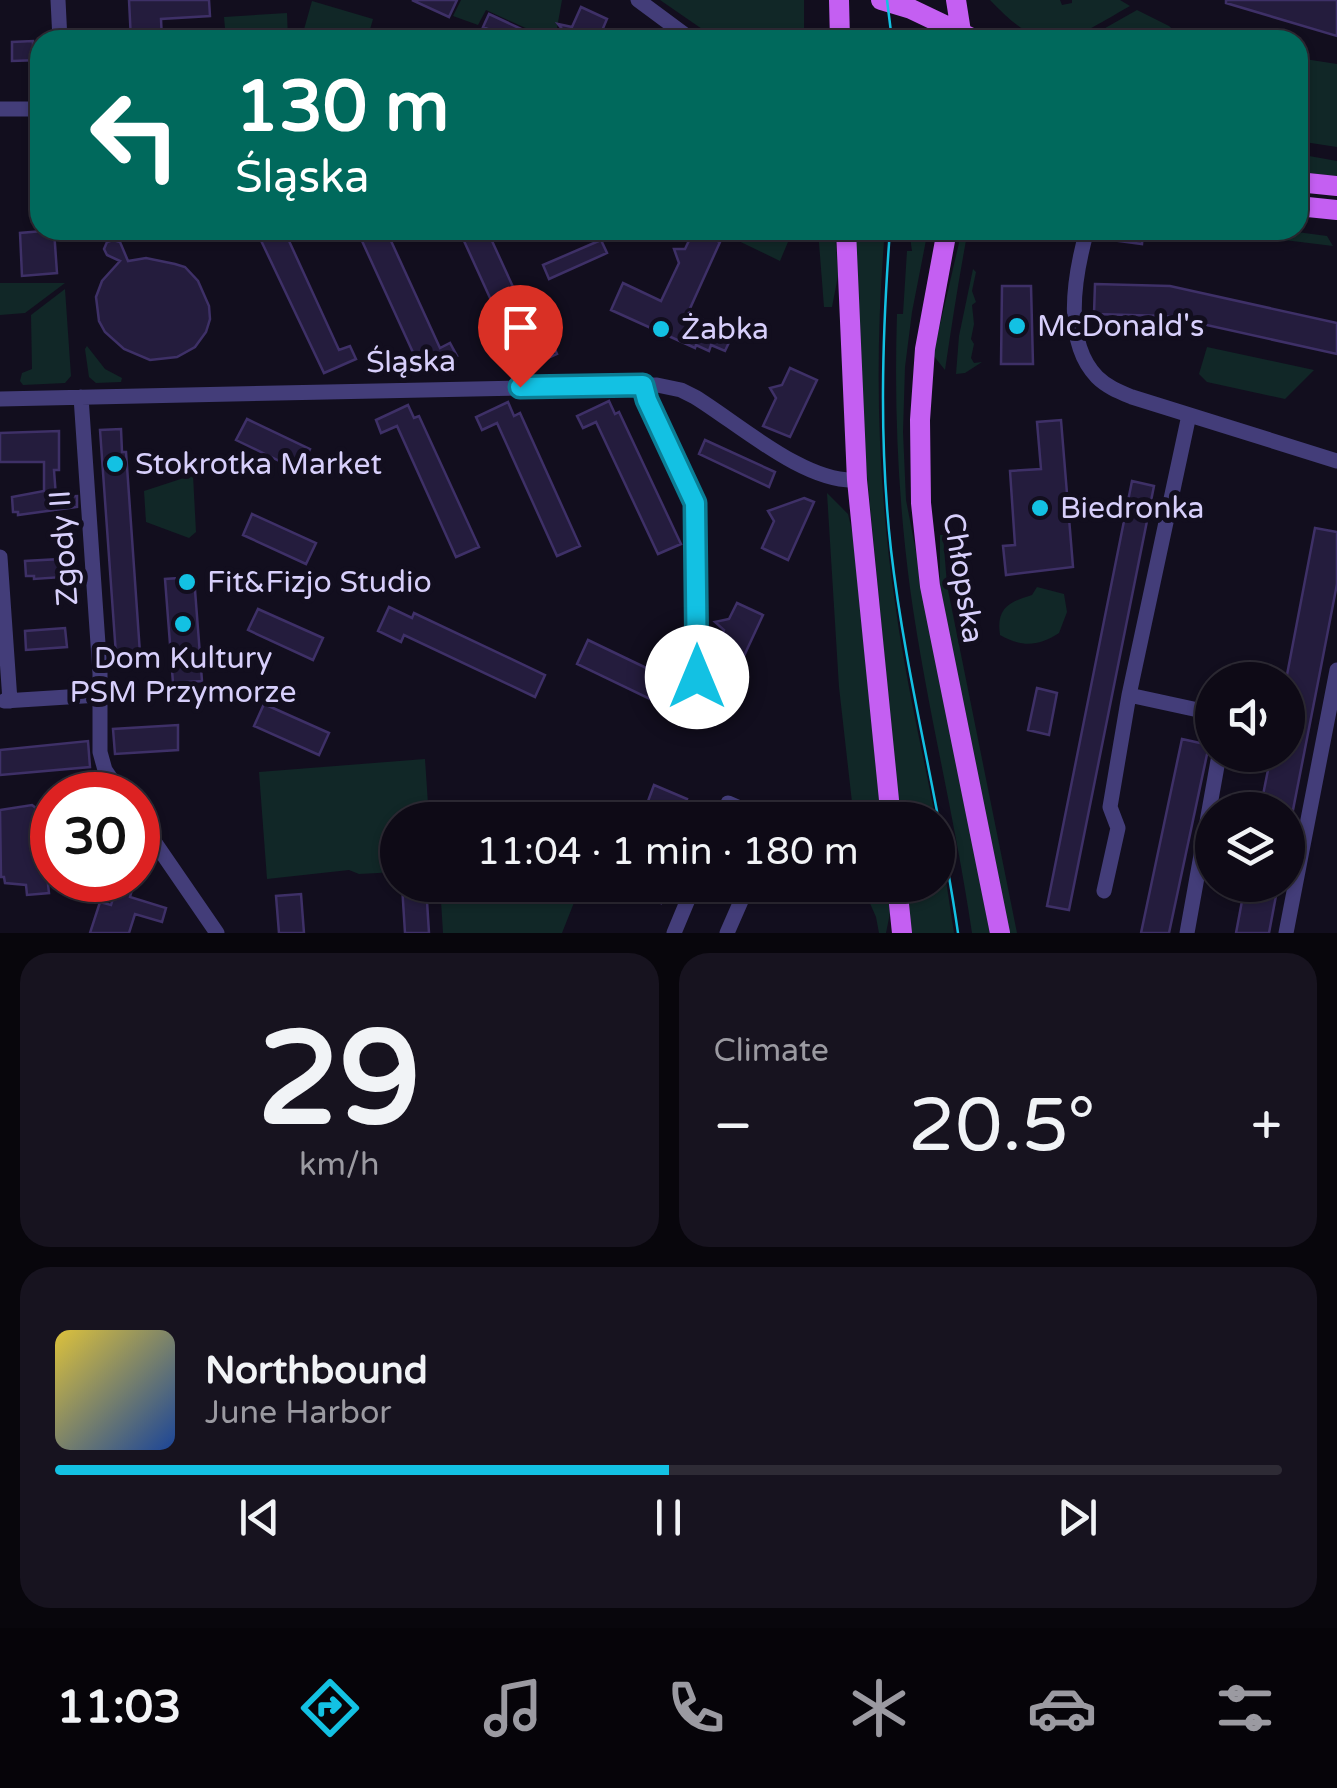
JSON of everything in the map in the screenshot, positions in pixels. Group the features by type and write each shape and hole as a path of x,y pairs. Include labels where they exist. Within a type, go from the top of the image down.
{"main road":[{"path":"838,0 840,30"},
{"path":"881,0 911,8 953,30"},
{"path":"956,0 964,30"},
{"path":"1308,183 1337,186"},
{"path":"1308,207 1337,210"},
{"path":"846,240 857,480 889,802"},
{"name":"Chłopska","path":"945,240 924,349 921,503 930,586 1000,933"},
{"path":"899,902 902,933"}],"street":[{"path":"58,0 60,30"},
{"path":"638,0 678,30"},
{"path":"0,109 30,109"},
{"path":"1085,240 1075,316 1084,358 1095,376 1109,387 1337,461"},
{"path":"643,385 686,478 697,513 697,698"},
{"name":"Śląska","path":"0,399 643,385 681,390 808,470 838,481 857,480"},
{"name":"Zgody II","path":"81,397 100,752 105,772"},
{"path":"1104,891 1118,828 1110,807 1129,695 1189,415"},
{"path":"0,557 5,701 99,695"},
{"path":"1286,933 1337,670"},
{"path":"1129,695 1195,709"},
{"path":"1187,933 1217,772"},
{"path":"160,850 218,933"},
{"path":"674,933 687,902"},
{"path":"727,933 741,902"}],"green space":[{"path":"461,0 562,0 557,28 552,30 530,30 486,10 478,25 453,16"},
{"path":"660,0 804,0 804,30 704,30"},
{"path":"990,0 1060,0 1062,5 1072,0 1120,0 1130,6 1087,30 1024,30"},
{"path":"312,1 373,19 370,30 304,30"},
{"path":"1137,10 1174,30 1102,30"},
{"path":"287,13 288,30 225,30 224,17"},
{"path":"1308,60 1337,64 1337,147 1308,143"},
{"path":"1308,156 1337,161 1337,176 1308,173"},
{"path":"1308,233 1327,236 1333,246 1284,240 1308,240"},
{"path":"737,240 789,240 780,261"},
{"path":"819,240 836,240 838,276 832,307 824,307"},
{"path":"855,240 884,240 879,373 885,515 900,637 932,802 898,802 863,433"},
{"path":"910,240 926,240 905,367 906,500 990,933 972,933 955,836 955,802 949,802 910,588 898,451 896,348 897,314 903,314 907,251 912,251"},
{"path":"960,240 966,240 945,370 933,355"},
{"path":"973,269 976,302 972,305 971,358 974,363 982,362 956,374 959,336"},
{"path":"0,283 65,283 25,313 0,315"},
{"path":"65,289 71,376 65,383 23,385 22,373 32,369 31,315"},
{"path":"87,346 105,369 122,378 121,382 96,383 89,377"},
{"path":"1207,347 1314,370 1285,399 1207,382 1199,374"},
{"path":"193,475 196,532 189,538 146,522 144,491"},
{"path":"827,493 848,514 853,535 879,802 852,802 839,687"},
{"path":"940,535 1017,933 1008,933 940,588"},
{"path":"1037,587 1064,594 1067,612 1059,633 1030,644 1000,635 1002,612 1017,600 1032,595"},
{"path":"425,759 428,802 380,802 380,873 359,874 349,870 267,879 259,772"},
{"path":"441,902 574,902 562,933 443,933"},
{"path":"869,902 889,902 886,933 879,933"},
{"path":"908,902 949,902 954,933 911,933"}],"building":[{"path":"129,0 209,0 210,16 161,19 162,30 130,30"},
{"path":"412,0 457,0 449,17"},
{"path":"1337,0 1337,36 1226,3"},
{"path":"581,7 607,19 602,30 563,30 558,24 572,27"},
{"path":"489,14 523,30 490,30 483,27"},
{"path":"30,41 30,60 12,61 12,42"},
{"path":"30,232 30,240 55,240 57,273 22,276 20,233"},
{"path":"113,240 120,242 128,261 146,258 175,264 185,267 198,281 210,319 195,347 177,357 150,360 124,349 105,332 99,321 96,297 102,281 120,261 104,249"},
{"path":"261,240 289,240 339,350 350,346 356,359 324,373"},
{"path":"362,240 391,240 440,348 450,343 457,356 425,370 416,359"},
{"path":"464,240 492,240 540,346 551,341 557,354 526,368 517,357"},
{"path":"601,240 607,253 549,279 543,265"},
{"path":"689,240 720,242 688,313 733,334 725,351 711,345 709,351 696,345 695,348 611,310 623,283 661,301 679,263 674,249 685,249"},
{"path":"1095,284 1170,286 1337,323 1337,354 1166,316 1094,314"},
{"name":"McDonald's","path":"1002,286 1031,286 1033,364 1001,364"},
{"path":"790,368 817,380 790,437 763,426 776,398 770,388 782,385"},
{"path":"609,401 615,414 619,412 681,544 658,554 596,422 583,428 577,416"},
{"path":"508,402 514,416 520,413 580,546 557,556 497,423 482,430 476,417"},
{"path":"408,405 414,418 419,416 479,547 456,557 397,426 381,433 376,420"},
{"path":"247,419 310,449 300,471 236,440"},
{"name":"Biedronka","path":"1061,420 1073,567 1006,575 1003,546 1015,545 1010,471 1041,469 1037,422"},
{"path":"121,429 122,452 126,452 140,653 116,655 100,430"},
{"path":"59,431 59,470 54,470 56,497 77,496 77,507 18,515 13,512 12,497 44,491 44,462 0,462 0,433"},
{"path":"705,440 775,472 769,487 699,454"},
{"path":"1132,481 1154,486 1069,910 1047,906"},
{"path":"804,498 814,502 788,560 762,548 774,521 768,511"},
{"path":"252,514 316,543 306,564 243,535"},
{"path":"1315,528 1337,532 1337,584 1305,749 1305,662 1289,662"},
{"path":"72,552 74,580 26,576 25,561 60,559 60,553"},
{"name":"Dom Kultury PSM Przymorze","path":"194,577 202,681 173,683 165,579"},
{"path":"737,603 763,615 737,671 711,659 724,630 715,622 729,619"},
{"path":"389,607 412,618 414,613 545,675 535,697 404,635 401,642 378,631"},
{"path":"258,609 323,638 313,660 248,630"},
{"path":"65,628 67,647 26,650 25,631"},
{"path":"588,640 663,676 674,654 685,659 666,703 577,664"},
{"path":"1037,688 1057,693 1049,735 1028,730"},
{"path":"264,704 329,733 319,755 254,726"},
{"path":"178,725 178,750 115,754 113,729"},
{"path":"1182,739 1195,742 1195,772 1203,772 1199,792 1195,792 1195,811 1169,933 1141,933"},
{"path":"88,741 90,767 0,775 0,750"},
{"path":"1268,772 1300,772 1297,792 1264,792"},
{"path":"654,785 687,799 686,802 648,802"},
{"path":"30,805 30,895 26,885 5,883 1,877 0,810"},
{"path":"301,894 304,933 279,933 276,896"},
{"path":"100,902 111,905 146,902 166,908 162,922 135,914 129,933 90,933"},
{"path":"403,902 427,902 429,933 405,933"},
{"path":"1242,902 1275,902 1269,933 1236,933"}],"tram line":[{"path":"887,0 891,30"},
{"path":"889,240 883,390 891,550 958,933"}],"place":[{"name":"McDonald's","path":"1017,326"},
{"name":"Żabka","path":"661,329"},
{"name":"Stokrotka Market","path":"115,464"},
{"name":"Biedronka","path":"1040,508"},
{"name":"Fit&Fizjo Studio","path":"187,582"},
{"name":"Dom Kultury PSM Przymorze","path":"183,624"}],"route":[{"path":"520,387 643,385 686,478 697,513 697,677"}]}
